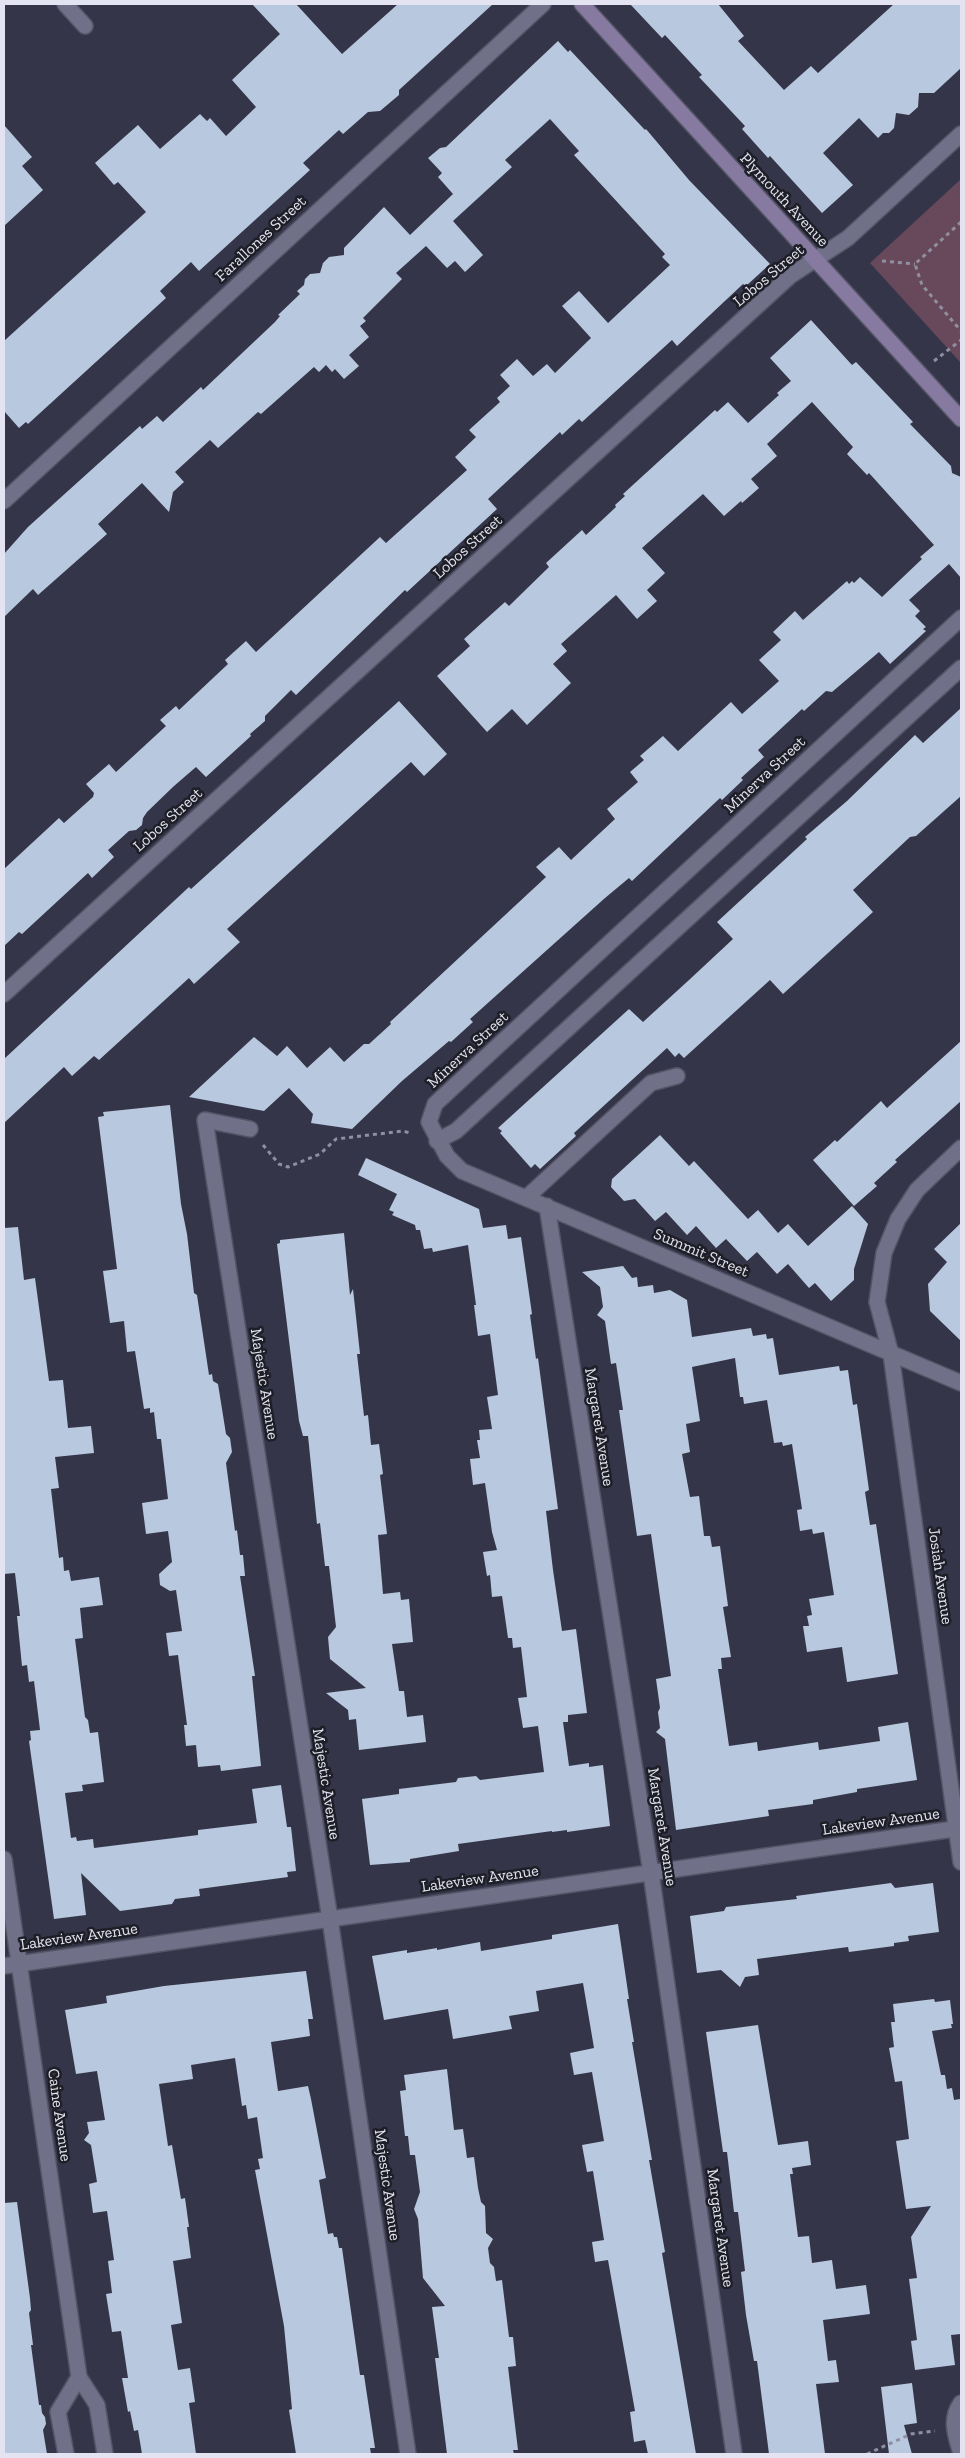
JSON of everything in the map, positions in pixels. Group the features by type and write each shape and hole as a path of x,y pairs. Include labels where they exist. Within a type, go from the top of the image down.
{"street":[{"path":"65,4 85,26"},
{"name":"Farallones Street","path":"4,501 543,4"},
{"name":"Plymouth Avenue","path":"582,4 961,419"},
{"name":"Lobos Street","path":"4,994 783,283 815,259 848,238 961,134"},
{"name":"Minerva Street","path":"437,1141 429,1122 435,1104 961,618"},
{"path":"437,1141 456,1131 961,668"},
{"path":"526,1198 651,1083 677,1076"},
{"name":"Majestic Avenue","path":"250,1129 205,1120 330,1919 408,2454"},
{"name":"Summit Street","path":"437,1141 447,1156 462,1171 961,1383"},
{"name":"Josiah Avenue","path":"961,1148 917,1190 898,1219 884,1254 877,1302 891,1354 959,1828 961,1862"},
{"name":"Margaret Avenue","path":"547,1206 651,1873 734,2454"},
{"name":"Lakeview Avenue","path":"4,1966 959,1828"},
{"name":"Caine Avenue","path":"4,1859 79,2377 97,2405 105,2454"},
{"path":"66,2454 58,2412 79,2377"},
{"path":"961,2403 955,2412 954,2428 961,2454"}],"path":[{"path":"882,261 915,264 961,222"},
{"path":"915,264 922,285 961,331"},
{"path":"919,373 961,340"},
{"path":"250,1129 279,1164 288,1167 320,1154 336,1139 403,1130 437,1141"},
{"path":"867,2454 911,2434 954,2428"}],"shaded area":[{"path":"961,179 961,363 870,263"}],"building":[{"path":"252,4 296,4 342,54 398,4 493,4 399,90 399,95 380,111 368,112 343,134 339,130 303,163 310,170 199,271 191,262 160,291 166,298 28,424 26,422 19,428 4,411 4,341 146,212 118,182 114,185 95,163 138,125 160,149 200,114 207,121 210,118 226,136 256,107 232,80 280,34"},
{"path":"630,4 718,4 744,36 738,41 784,90 811,66 818,73 894,4 961,4 961,68 934,93 919,93 918,107 909,115 896,113 894,128 889,133 883,133 878,138 859,118 823,153 853,185 822,213 770,156 768,158 742,129 745,126 699,77 702,75 665,35 662,38"},
{"path":"558,41 568,52 570,50 646,129 689,180 770,264 746,286 743,284 677,346 672,340 582,422 579,419 562,435 560,432 488,499 497,509 407,592 405,590 296,695 291,690 265,716 265,721 250,734 251,736 206,777 196,767 147,812 143,818 142,825 136,830 129,831 108,850 114,857 92,878 88,873 22,934 19,932 4,946 4,869 59,818 64,823 93,797 94,793 86,784 109,764 116,772 166,726 160,720 176,706 179,710 228,664 225,660 246,641 256,652 380,537 386,543 467,470 455,457 476,437 469,430 500,402 497,398 510,386 500,375 517,359 533,376 547,364 555,373 591,338 562,306 579,291 608,323 670,265 662,257 665,254 574,155 579,151 550,119 505,160 512,167 453,221 483,255 465,272 455,261 447,268 426,246 396,273 402,279 363,318 366,321 360,326 369,337 349,355 359,366 344,379 335,369 332,372 326,365 319,372 314,367 261,414 258,412 218,448 210,440 175,472 184,482 173,492 169,512 142,483 98,524 107,534 38,595 33,589 4,617 4,554 28,527 140,426 142,429 157,416 163,422 201,387 203,390 275,322 280,316 278,315 300,294 297,291 304,285 305,279 310,274 320,273 323,263 329,257 344,255 344,248 384,207 410,235 453,194 438,177 442,173 428,158 440,148 446,147"},
{"path":"4,125 32,157 22,166 43,190 4,226"},
{"path":"811,320 852,365 856,362 913,422 910,424 951,466 952,473 961,477 961,578 949,564 909,600 920,611 915,616 926,627 923,629 926,631 890,664 879,652 832,692 826,691 804,711 802,709 758,750 764,757 741,778 743,780 722,800 720,798 632,881 629,878 605,898 470,1019 473,1022 402,1081 352,1129 311,1123 313,1114 289,1088 264,1111 189,1097 254,1037 277,1056 287,1046 307,1068 330,1047 344,1062 364,1044 369,1044 391,1024 390,1022 546,877 536,867 559,847 571,860 615,819 607,809 638,782 630,772 644,760 640,756 663,736 678,751 731,702 742,714 779,681 759,660 781,640 773,632 795,611 803,620 847,581 849,584 852,581 854,583 860,577 882,597 934,545 869,473 867,475 847,454 853,447 812,402 767,444 777,456 751,479 759,488 742,503 741,501 724,516 703,494 642,548 665,573 647,590 657,601 637,619 616,595 561,644 567,651 553,664 571,683 527,725 512,709 487,732 437,676 470,646 464,639 505,602 509,606 549,567 546,563 582,530 586,535 616,507 615,505 625,496 623,494 715,410 717,412 728,402 748,423 779,395 777,393 791,381 770,358"},
{"path":"399,701 447,754 424,776 411,762 227,929 240,942 194,984 189,978 99,1060 94,1056 72,1076 64,1067 4,1123 4,1059 189,887 191,889"},
{"path":"961,708 961,796 916,836 910,837 853,890 873,912 783,994 770,980 684,1058 679,1053 675,1057 667,1048 574,1133 576,1136 540,1169 535,1164 531,1168 500,1133 502,1131 498,1128 629,1009 643,1022 733,939 717,922 915,735 923,743"},
{"path":"961,1041 961,1101 895,1160 897,1162 874,1183 877,1186 854,1206 813,1160 835,1140 837,1142 881,1101 887,1108"},
{"path":"170,1105 181,1204 187,1234 194,1293 197,1295 209,1375 212,1374 213,1381 218,1384 226,1434 230,1438 232,1452 226,1463 235,1531 237,1530 240,1555 243,1555 245,1576 240,1576 255,1676 252,1676 261,1766 221,1771 220,1765 198,1767 196,1745 186,1746 184,1725 187,1725 178,1655 169,1656 166,1633 182,1631 176,1590 170,1591 160,1585 159,1574 172,1562 168,1531 146,1534 142,1503 168,1499 161,1439 157,1439 154,1412 150,1413 150,1408 144,1409 135,1351 127,1352 124,1321 110,1323 103,1271 117,1269 98,1117 104,1116 103,1112"},
{"path":"660,1135 689,1166 694,1161 748,1219 758,1210 778,1233 788,1224 808,1246 852,1206 868,1224 854,1269 854,1280 831,1301 815,1283 809,1288 788,1264 777,1274 757,1252 747,1261 726,1239 716,1248 696,1226 687,1235 666,1212 655,1221 635,1199 624,1201 611,1187 612,1179"},
{"path":"366,1158 479,1209 483,1228 506,1225 508,1239 521,1237 532,1314 530,1315 536,1359 538,1358 558,1509 546,1511 553,1570 562,1631 576,1629 587,1713 568,1715 568,1722 563,1722 569,1766 589,1763 589,1767 603,1765 610,1826 567,1832 567,1830 552,1831 458,1844 459,1851 410,1859 410,1862 370,1865 362,1799 399,1794 399,1789 456,1782 458,1778 476,1776 480,1780 544,1772 538,1726 523,1728 518,1698 527,1697 521,1647 513,1648 512,1638 508,1638 502,1596 492,1597 490,1575 487,1576 483,1552 497,1550 492,1532 485,1483 473,1485 470,1459 480,1458 477,1440 480,1440 479,1430 492,1429 487,1397 498,1395 490,1334 478,1336 468,1245 433,1252 432,1248 424,1249 420,1230 416,1230 415,1225 392,1215 394,1212 389,1210 397,1194 358,1175"},
{"path":"961,1223 961,1341 930,1311 928,1284 947,1262 934,1249"},
{"path":"18,1227 24,1280 35,1278 49,1381 63,1380 68,1428 91,1426 94,1453 55,1457 59,1488 51,1489 59,1558 63,1557 64,1571 69,1570 71,1581 99,1577 103,1605 80,1608 83,1638 75,1639 85,1717 88,1720 90,1733 98,1732 104,1782 82,1785 83,1791 65,1793 71,1838 76,1837 77,1841 93,1839 94,1848 198,1835 198,1830 257,1823 252,1789 281,1785 287,1827 291,1827 296,1871 287,1872 288,1877 199,1889 200,1896 175,1899 172,1904 120,1911 81,1873 86,1915 54,1919 29,1741 31,1740 30,1731 40,1730 34,1681 29,1682 27,1665 22,1666 17,1616 20,1616 15,1573 4,1574 4,1228"},
{"path":"344,1233 350,1295 353,1289 360,1354 357,1354 364,1416 368,1415 371,1445 379,1444 383,1474 380,1475 387,1534 378,1535 383,1594 400,1592 401,1600 409,1599 413,1642 392,1644 399,1691 404,1691 407,1717 423,1715 426,1742 359,1750 356,1719 349,1720 348,1710 326,1693 366,1688 330,1659 328,1637 336,1627 329,1566 325,1566 320,1523 317,1524 308,1436 303,1436 299,1421 277,1244 280,1243 280,1240"},
{"path":"623,1266 632,1278 637,1277 638,1287 653,1285 654,1293 670,1290 687,1300 692,1337 751,1328 753,1336 766,1334 767,1339 773,1338 779,1375 839,1366 840,1371 848,1370 853,1405 857,1404 869,1490 865,1492 870,1525 876,1524 898,1674 847,1682 842,1647 807,1652 803,1626 809,1626 807,1616 812,1615 809,1599 834,1595 824,1532 813,1534 812,1529 800,1531 797,1510 802,1509 792,1444 783,1446 782,1442 774,1443 767,1400 744,1404 743,1397 740,1397 735,1358 692,1367 700,1421 686,1424 690,1452 682,1454 690,1497 699,1496 704,1536 710,1536 712,1547 720,1546 728,1606 723,1607 731,1657 721,1658 722,1669 718,1669 729,1746 757,1742 758,1751 818,1742 819,1750 880,1741 878,1727 908,1722 917,1780 857,1789 857,1792 813,1800 813,1804 768,1810 769,1816 676,1830 665,1739 656,1732 660,1728 658,1712 660,1708 656,1679 671,1676 651,1534 637,1536 619,1410 623,1410 616,1363 611,1364 605,1321 597,1315 603,1307 600,1287 582,1272"},
{"path":"891,1883 895,1888 933,1883 939,1932 908,1936 909,1941 894,1943 894,1946 849,1952 848,1947 757,1959 759,1975 745,1977 740,1987 721,1970 697,1973 690,1916 724,1911 726,1907 797,1899 796,1896"},
{"path":"618,1924 629,1999 627,1999 634,2042 632,2042 652,2160 649,2160 665,2252 662,2253 696,2454 648,2454 645,2440 634,2442 630,2412 635,2411 608,2260 595,2262 592,2242 604,2240 593,2171 587,2172 582,2145 604,2141 592,2072 574,2075 570,2053 594,2048 583,1983 536,1991 539,2011 509,2016 512,2029 453,2039 448,2009 384,2020 372,1956 407,1950 407,1953 437,1948 437,1950 480,1942 481,1951 552,1939 552,1935"},
{"path":"306,1971 313,2019 308,2019 310,2036 271,2042 278,2091 308,2086 326,2178 319,2180 328,2234 333,2233 334,2237 337,2237 339,2248 342,2248 360,2375 364,2375 375,2448 370,2448 371,2454 296,2454 289,2410 292,2409 284,2326 255,2170 260,2169 258,2159 263,2158 257,2117 248,2119 246,2105 242,2106 235,2058 191,2065 193,2079 159,2084 168,2146 172,2145 181,2199 185,2198 189,2227 187,2227 191,2258 173,2261 182,2323 171,2325 178,2370 190,2368 195,2402 189,2403 196,2454 142,2454 138,2430 134,2431 130,2411 128,2412 122,2378 128,2378 121,2331 112,2332 106,2294 112,2293 108,2261 114,2260 107,2211 93,2213 89,2184 97,2182 91,2145 84,2140 89,2133 87,2122 105,2120 97,2071 76,2074 65,2010 107,2003 106,1996 164,1986"},
{"path":"934,1999 935,2002 950,2000 952,2028 932,2031 941,2075 945,2075 947,2089 952,2088 954,2100 960,2099 961,2334 951,2335 955,2365 915,2370 911,2341 917,2340 909,2279 917,2278 911,2237 931,2206 906,2209 896,2141 909,2139 902,2081 895,2082 889,2048 894,2047 891,2022 895,2022 893,2004"},
{"path":"758,2025 778,2145 808,2141 811,2165 792,2168 793,2174 790,2174 798,2237 809,2236 812,2263 832,2260 836,2289 866,2285 870,2314 823,2320 828,2361 836,2360 839,2382 816,2384 825,2454 769,2454 757,2361 754,2361 746,2315 741,2272 745,2271 738,2212 734,2212 727,2152 723,2152 706,2032"},
{"path":"447,2069 454,2130 463,2129 467,2158 474,2157 481,2202 485,2206 486,2233 493,2239 488,2248 490,2263 494,2267 496,2281 502,2280 509,2337 513,2337 516,2366 508,2367 518,2450 513,2450 514,2454 447,2454 435,2358 439,2358 432,2307 445,2306 423,2278 418,2219 414,2209 420,2192 415,2155 410,2155 408,2136 405,2136 400,2091 406,2090 404,2075"},
{"path":"17,2202 30,2298 31,2310 29,2313 33,2345 31,2345 39,2405 41,2405 42,2413 45,2417 46,2424 43,2430 47,2454 4,2454 4,2203"},
{"path":"912,2383 917,2423 904,2425 912,2454 889,2454 881,2387"}]}
